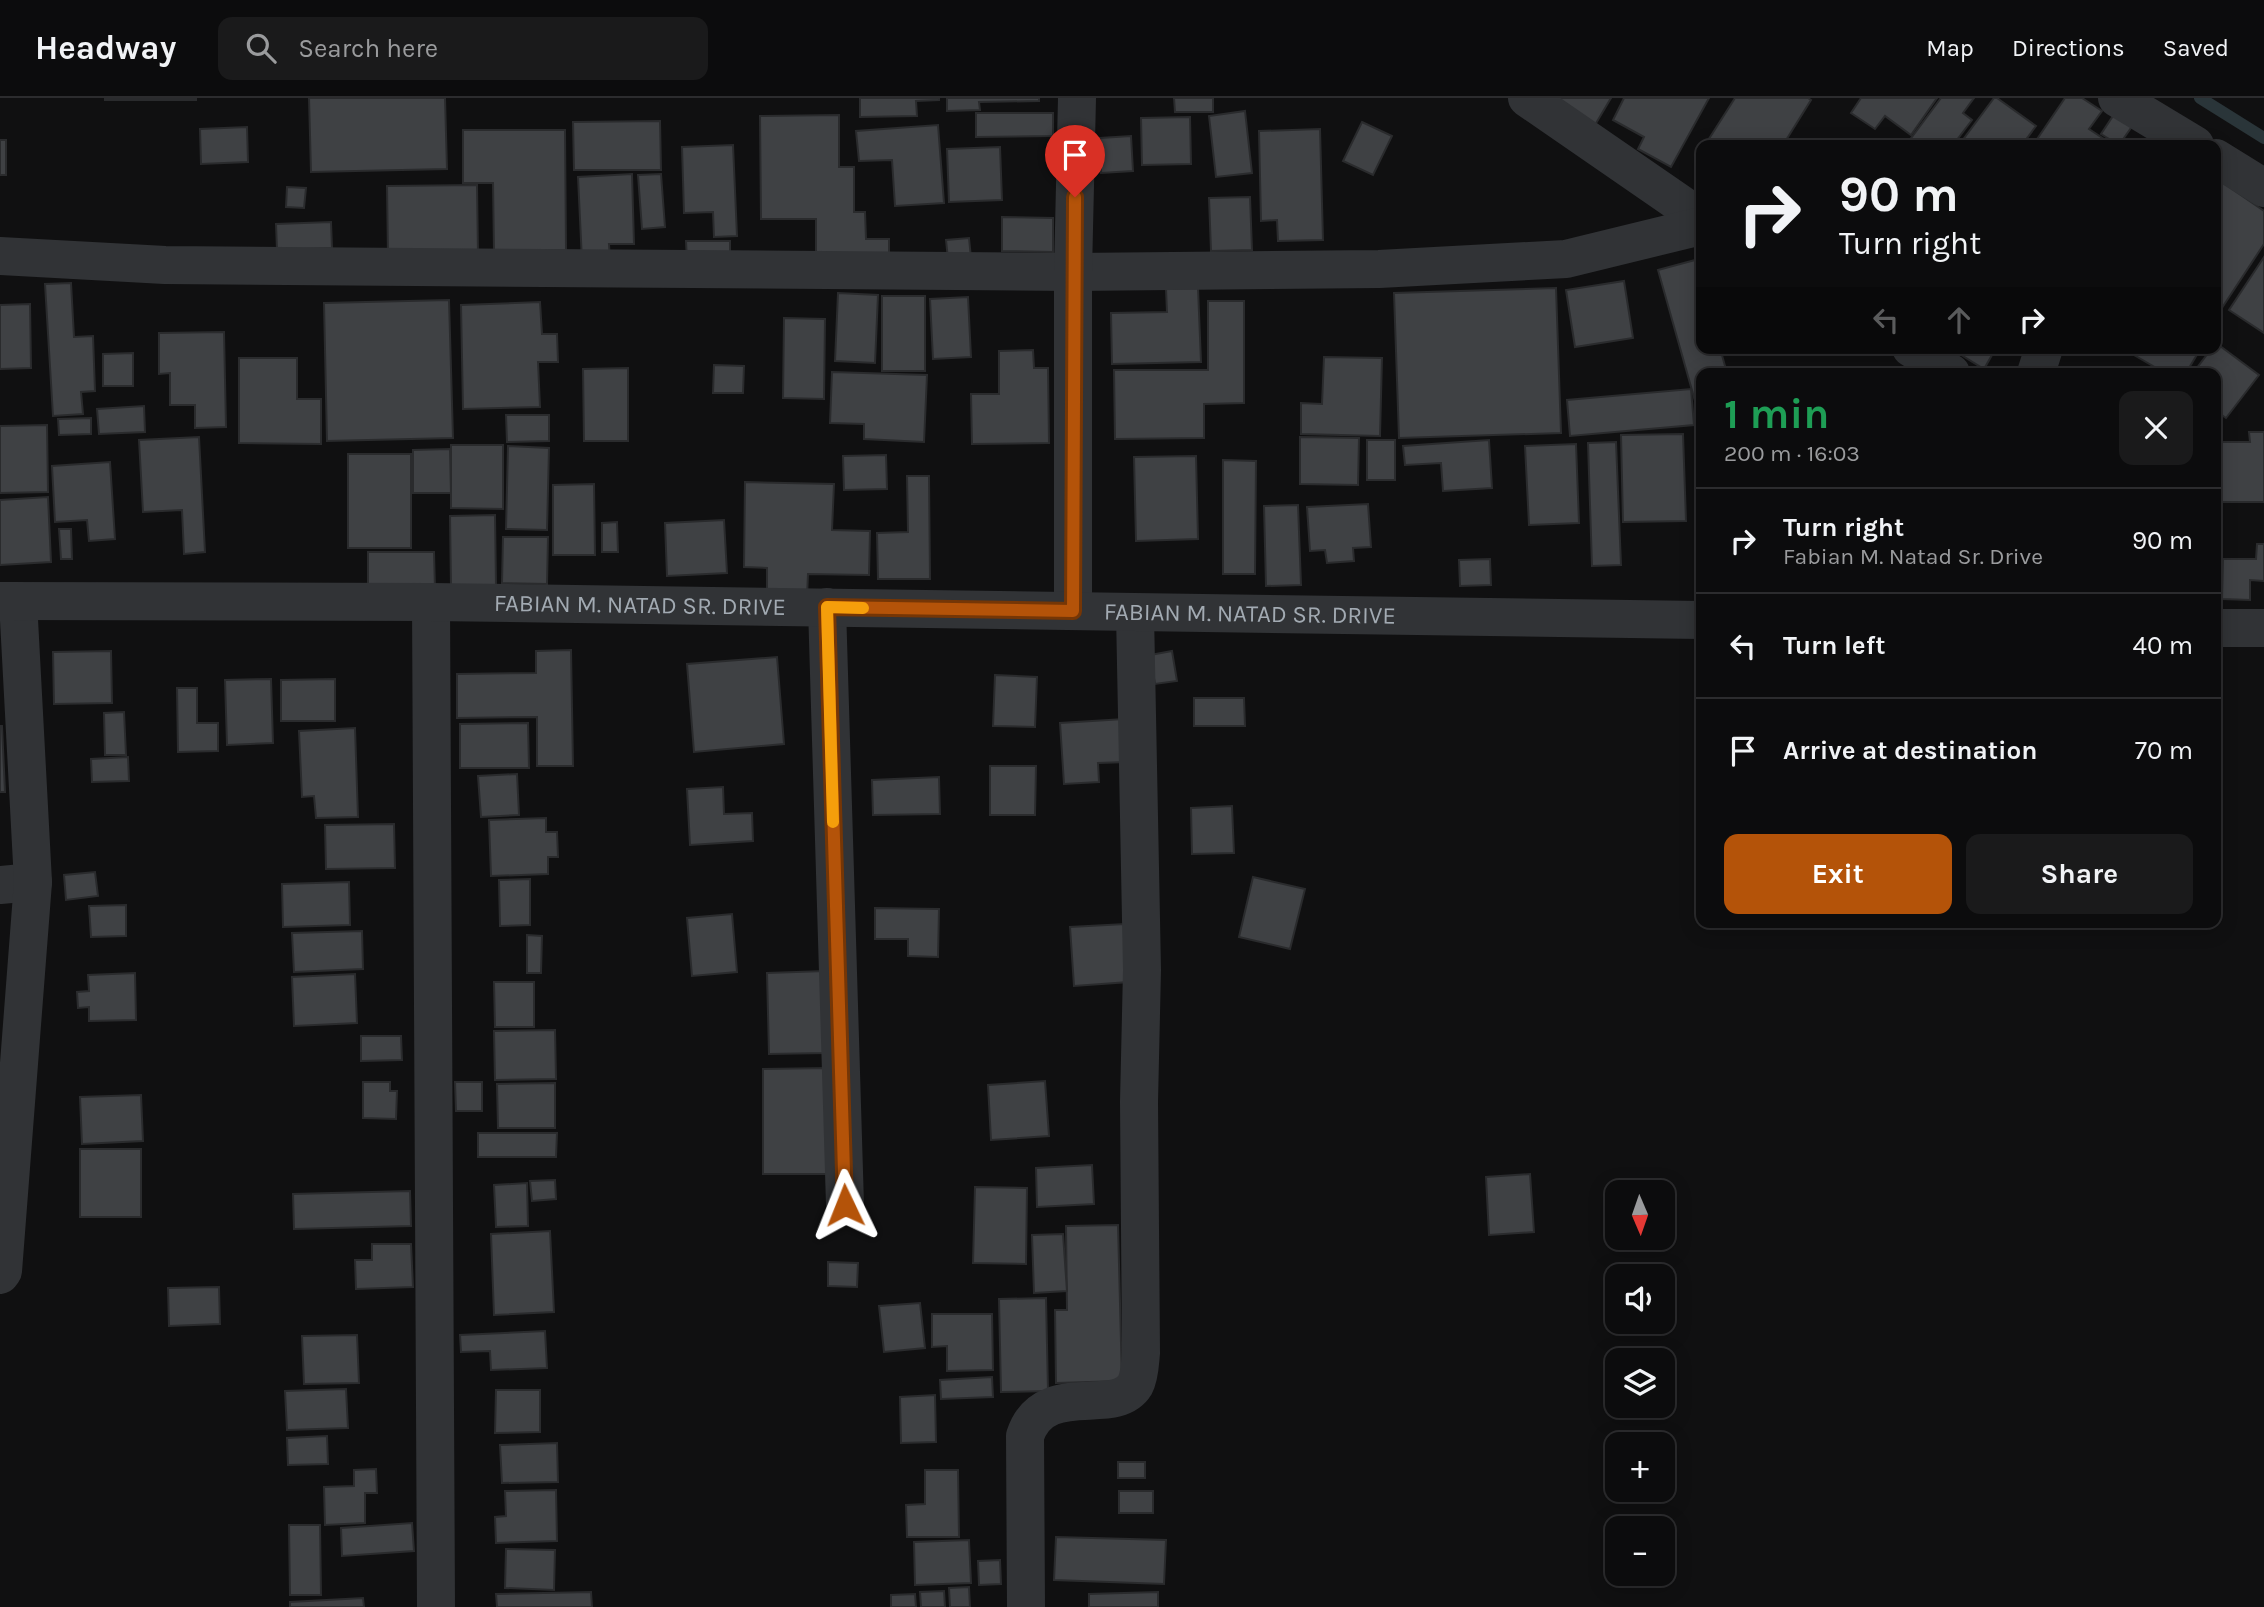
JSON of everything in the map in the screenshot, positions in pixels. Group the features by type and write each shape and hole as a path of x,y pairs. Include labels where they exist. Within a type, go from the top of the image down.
{"street":[{"path":"1073,611 1073,272 1077,98"},
{"path":"1527,98 1696,215"},
{"path":"2117,98 2172,139"},
{"path":"2221,161 2264,188"},
{"path":"0,256 165,265 1073,272 1379,269 1566,259 1696,227"},
{"path":"1921,354 1943,368"},
{"path":"0,1275 3,1271 16,883 9,601"},
{"name":"FABIAN M. NATAD SR. DRIVE","path":"9,601 431,602 1696,621"},
{"path":"431,602 436,1607"},
{"path":"827,607 845,1205"},
{"path":"1026,1607 1025,1436 1028,1427 1036,1416 1057,1404 1124,1396 1135,1384 1141,1353 1139,1102 1142,970 1135,613"},
{"path":"2221,628 2264,628"}],"building":[{"path":"196,98 196,100 105,100"},
{"path":"309,98 445,98 447,169 311,172"},
{"path":"860,98 939,100 916,101 917,116 860,117"},
{"path":"947,98 1039,98 1039,101 979,102 980,110 947,111"},
{"path":"1174,98 1213,98 1213,112 1175,112"},
{"path":"1547,98 1611,98 1595,125"},
{"path":"1624,98 1709,98 1671,167 1638,149 1644,137 1613,120"},
{"path":"1735,98 1811,100 1786,140 1708,140"},
{"path":"1861,98 1937,98 1911,135 1885,116 1875,129 1851,113"},
{"path":"1941,98 1974,98 1963,113 1972,120 1957,140 1910,140"},
{"path":"1994,98 2036,126 2026,140 1963,140"},
{"path":"2065,98 2082,98 2102,111 2089,129 2106,140 2036,140"},
{"path":"1245,111 1252,173 1216,177 1209,116"},
{"path":"976,113 1053,113 1053,136 976,137"},
{"path":"2115,113 2133,125 2122,140 2111,140 2101,134"},
{"path":"839,115 839,167 854,167 854,212 865,212 866,239 889,239 889,256 816,256 816,219 761,219 760,116"},
{"path":"1190,117 1191,164 1142,165 1141,118"},
{"path":"660,121 661,170 574,170 573,122"},
{"path":"1362,122 1392,136 1373,175 1343,161"},
{"path":"938,125 944,203 895,206 892,160 859,161 856,131"},
{"path":"247,127 248,162 201,164 200,129"},
{"path":"1320,129 1323,240 1278,241 1277,220 1261,221 1259,131"},
{"path":"463,130 565,130 566,250 494,251 493,183 463,183"},
{"path":"1131,136 1133,171 1101,173 1100,138"},
{"path":"0,140 6,140 6,175 0,175"},
{"path":"733,145 737,236 714,237 713,212 684,213 682,147"},
{"path":"1000,147 1002,200 949,202 947,149"},
{"path":"632,174 634,244 609,244 610,260 582,261 578,177"},
{"path":"661,174 665,227 642,229 638,175"},
{"path":"2221,181 2264,211 2264,244 2221,309"},
{"path":"477,185 478,255 388,256 387,186"},
{"path":"287,187 306,188 304,208 286,207"},
{"path":"1250,197 1252,250 1211,251 1209,198"},
{"path":"1002,217 1053,218 1053,252 1002,251"},
{"path":"331,222 332,248 277,250 276,224"},
{"path":"969,238 971,258 948,259 946,240"},
{"path":"686,241 730,241 730,261 687,262"},
{"path":"2264,257 2264,333 2229,310"},
{"path":"1695,260 1696,354 1722,354 1726,368 1696,368 1696,404 1658,270"},
{"path":"1624,281 1633,338 1575,347 1566,290"},
{"path":"71,283 74,337 93,336 95,391 81,392 83,414 53,416 45,284"},
{"path":"1198,288 1201,362 1112,364 1111,313 1167,312 1166,289"},
{"path":"1556,288 1561,433 1399,438 1394,293"},
{"path":"838,293 878,295 875,363 835,361"},
{"path":"882,296 925,296 925,371 882,371"},
{"path":"968,297 971,357 933,359 930,299"},
{"path":"449,300 453,438 327,441 324,303"},
{"path":"1208,301 1244,301 1244,403 1204,404 1204,438 1115,439 1114,370 1208,370"},
{"path":"540,302 542,334 557,334 558,362 538,362 540,407 463,409 461,305"},
{"path":"30,304 31,368 0,369 0,305"},
{"path":"784,318 825,319 824,399 783,398"},
{"path":"224,332 226,427 195,428 195,405 170,405 170,373 159,374 159,333"},
{"path":"2221,347 2259,375 2226,418 2221,414 2221,368 2197,368 2207,354 2221,354"},
{"path":"1033,350 1034,368 1048,368 1049,443 972,444 971,394 999,394 999,351"},
{"path":"133,353 133,386 103,386 103,354"},
{"path":"1960,354 1993,354 1982,368"},
{"path":"2132,354 2197,354 2189,368 2156,368"},
{"path":"1324,357 1382,358 1380,436 1301,434 1301,403 1322,404"},
{"path":"239,358 297,358 297,399 321,399 321,444 239,443"},
{"path":"714,365 744,366 743,393 713,393"},
{"path":"628,368 628,441 584,441 583,369"},
{"path":"832,372 927,375 924,442 864,439 864,424 830,423"},
{"path":"1691,389 1694,425 1570,436 1567,400"},
{"path":"144,406 145,432 99,434 97,409"},
{"path":"506,415 549,415 549,441 507,442"},
{"path":"91,418 91,434 59,435 58,419"},
{"path":"47,425 48,492 0,493 0,426"},
{"path":"2249,432 2264,432 2264,502 2221,502 2221,442 2250,442"},
{"path":"1683,434 1686,521 1623,522 1621,435"},
{"path":"199,437 205,552 184,554 182,510 143,512 139,440"},
{"path":"1300,437 1359,438 1358,485 1300,484"},
{"path":"1367,440 1395,440 1395,480 1367,480"},
{"path":"1489,440 1492,488 1443,491 1441,463 1405,465 1403,446"},
{"path":"1616,442 1621,565 1592,566 1588,443"},
{"path":"1576,444 1579,523 1529,525 1525,446"},
{"path":"451,445 503,445 503,509 451,508"},
{"path":"508,446 549,448 547,530 506,529"},
{"path":"450,449 451,493 413,493 413,450"},
{"path":"348,454 411,454 411,548 348,548"},
{"path":"886,455 887,489 844,490 843,456"},
{"path":"1196,456 1198,539 1136,541 1134,457"},
{"path":"1223,460 1256,461 1255,574 1223,574"},
{"path":"110,462 115,539 89,541 87,520 55,522 52,466"},
{"path":"907,476 929,476 930,579 878,579 877,533 908,532"},
{"path":"745,482 834,484 832,530 870,531 869,575 808,574 807,597 767,596 767,568 744,567"},
{"path":"594,484 595,555 553,555 553,485"},
{"path":"48,497 51,562 0,565 0,500"},
{"path":"1368,504 1371,547 1353,548 1354,561 1327,563 1325,550 1310,551 1307,507"},
{"path":"1298,505 1301,585 1266,586 1264,506"},
{"path":"495,515 496,586 451,587 450,516"},
{"path":"724,520 727,573 667,576 665,523"},
{"path":"617,522 618,552 602,552 602,523"},
{"path":"59,529 71,529 72,559 61,559"},
{"path":"503,537 548,537 547,584 502,583"},
{"path":"2257,544 2264,544 2264,581 2250,580 2250,600 2222,599 2223,559 2256,559"},
{"path":"368,552 434,552 435,589 368,589"},
{"path":"1490,559 1491,585 1460,586 1459,560"},
{"path":"571,650 573,766 537,766 537,717 457,718 457,674 536,673 536,651"},
{"path":"111,651 112,703 54,704 53,652"},
{"path":"1172,651 1177,681 1155,684 1150,655"},
{"path":"777,657 784,744 694,752 687,664"},
{"path":"995,675 1037,677 1035,727 993,726"},
{"path":"271,679 273,743 227,745 225,680"},
{"path":"335,679 335,721 281,721 281,680"},
{"path":"177,688 197,688 197,723 218,723 218,751 178,752"},
{"path":"1194,698 1244,698 1245,726 1194,726"},
{"path":"124,712 126,755 105,755 104,713"},
{"path":"1124,719 1127,762 1098,763 1099,782 1064,784 1060,723"},
{"path":"528,723 529,768 460,768 460,724"},
{"path":"2,726 5,792 0,792"},
{"path":"355,728 358,817 316,818 314,796 302,797 299,731"},
{"path":"128,757 129,781 92,782 91,759"},
{"path":"990,766 1036,766 1035,815 990,815"},
{"path":"517,774 519,815 481,817 478,776"},
{"path":"939,777 940,814 873,815 872,780"},
{"path":"723,787 724,814 752,813 753,841 690,845 687,789"},
{"path":"1232,806 1234,853 1192,854 1191,808"},
{"path":"546,818 546,832 557,832 558,857 548,857 548,874 491,876 489,820"},
{"path":"394,824 395,868 326,869 325,825"},
{"path":"95,872 98,896 66,900 64,875"},
{"path":"1253,877 1305,889 1290,949 1239,937"},
{"path":"530,879 530,925 500,926 499,880"},
{"path":"349,882 350,925 283,927 282,884"},
{"path":"126,905 126,936 91,937 89,906"},
{"path":"875,908 939,909 938,957 908,956 908,939 875,939"},
{"path":"732,914 737,972 692,976 687,918"},
{"path":"1125,924 1129,982 1074,986 1070,927"},
{"path":"362,931 363,969 294,972 292,933"},
{"path":"527,935 542,936 541,973 527,973"},
{"path":"825,971 826,1053 769,1054 767,973"},
{"path":"135,973 136,1020 89,1021 89,1007 78,1008 77,992 89,991 88,975"},
{"path":"355,974 357,1023 294,1026 292,977"},
{"path":"494,982 534,982 534,1027 495,1027"},
{"path":"555,1030 556,1079 495,1080 494,1031"},
{"path":"361,1036 401,1036 402,1060 361,1061"},
{"path":"829,1068 830,1174 763,1174 763,1069"},
{"path":"1045,1081 1049,1136 991,1140 988,1085"},
{"path":"363,1082 390,1082 390,1091 397,1091 396,1119 363,1118"},
{"path":"455,1082 482,1082 482,1111 456,1111"},
{"path":"555,1083 555,1128 498,1128 497,1084"},
{"path":"141,1095 143,1141 82,1144 80,1097"},
{"path":"478,1133 557,1133 556,1157 478,1157"},
{"path":"80,1149 141,1149 141,1217 80,1217"},
{"path":"1092,1165 1094,1204 1037,1207 1036,1168"},
{"path":"1530,1174 1534,1232 1489,1235 1486,1177"},
{"path":"555,1180 556,1199 532,1201 530,1181"},
{"path":"527,1183 528,1226 496,1227 494,1185"},
{"path":"975,1187 1027,1188 1026,1264 973,1263"},
{"path":"410,1191 411,1226 294,1229 293,1194"},
{"path":"1118,1225 1122,1381 1056,1383 1055,1310 1067,1310 1066,1226"},
{"path":"550,1231 554,1312 494,1315 491,1234"},
{"path":"1063,1234 1067,1291 1034,1293 1032,1235"},
{"path":"372,1244 411,1244 413,1287 356,1289 355,1260 372,1260"},
{"path":"828,1262 858,1263 857,1287 828,1286"},
{"path":"219,1287 220,1324 169,1326 168,1288"},
{"path":"1046,1298 1048,1391 1001,1392 999,1299"},
{"path":"920,1303 925,1348 884,1352 879,1306"},
{"path":"932,1314 992,1314 993,1370 947,1371 947,1346 932,1347"},
{"path":"545,1331 547,1368 491,1370 490,1351 461,1352 460,1335"},
{"path":"357,1335 359,1383 304,1384 302,1336"},
{"path":"992,1377 993,1397 941,1399 940,1380"},
{"path":"346,1389 348,1428 287,1430 285,1391"},
{"path":"496,1390 540,1390 540,1432 495,1433"},
{"path":"935,1395 936,1442 901,1443 900,1397"},
{"path":"327,1436 328,1464 288,1465 287,1438"},
{"path":"557,1443 558,1482 502,1483 500,1445"},
{"path":"1118,1462 1145,1462 1145,1478 1118,1478"},
{"path":"376,1469 377,1493 365,1493 365,1523 325,1525 324,1487 354,1486 354,1470"},
{"path":"925,1470 958,1470 959,1537 907,1537 906,1505 925,1504"},
{"path":"556,1490 557,1541 496,1543 495,1517 506,1516 505,1491"},
{"path":"1119,1491 1153,1491 1153,1513 1119,1513"},
{"path":"412,1523 414,1551 342,1556 341,1528"},
{"path":"289,1525 320,1525 321,1595 290,1595"},
{"path":"1056,1537 1166,1540 1164,1584 1054,1580"},
{"path":"969,1540 971,1583 915,1585 914,1542"},
{"path":"506,1549 555,1550 554,1590 505,1588"},
{"path":"1000,1560 1001,1584 979,1585 978,1561"},
{"path":"969,1587 970,1607 950,1607 949,1588"},
{"path":"944,1591 945,1607 921,1607 920,1592"},
{"path":"591,1592 592,1607 497,1607 496,1594"},
{"path":"1158,1592 1158,1607 1089,1607 1089,1594"},
{"path":"915,1594 916,1607 891,1607 891,1595"},
{"path":"363,1598 364,1607 290,1607 290,1602"}],"waterway":[{"path":"2200,98 2264,138"}],"slow traffic":[{"path":"833,822 827,607 863,608"}],"route":[{"path":"845,1205 827,607 1073,611 1075,197"}]}
